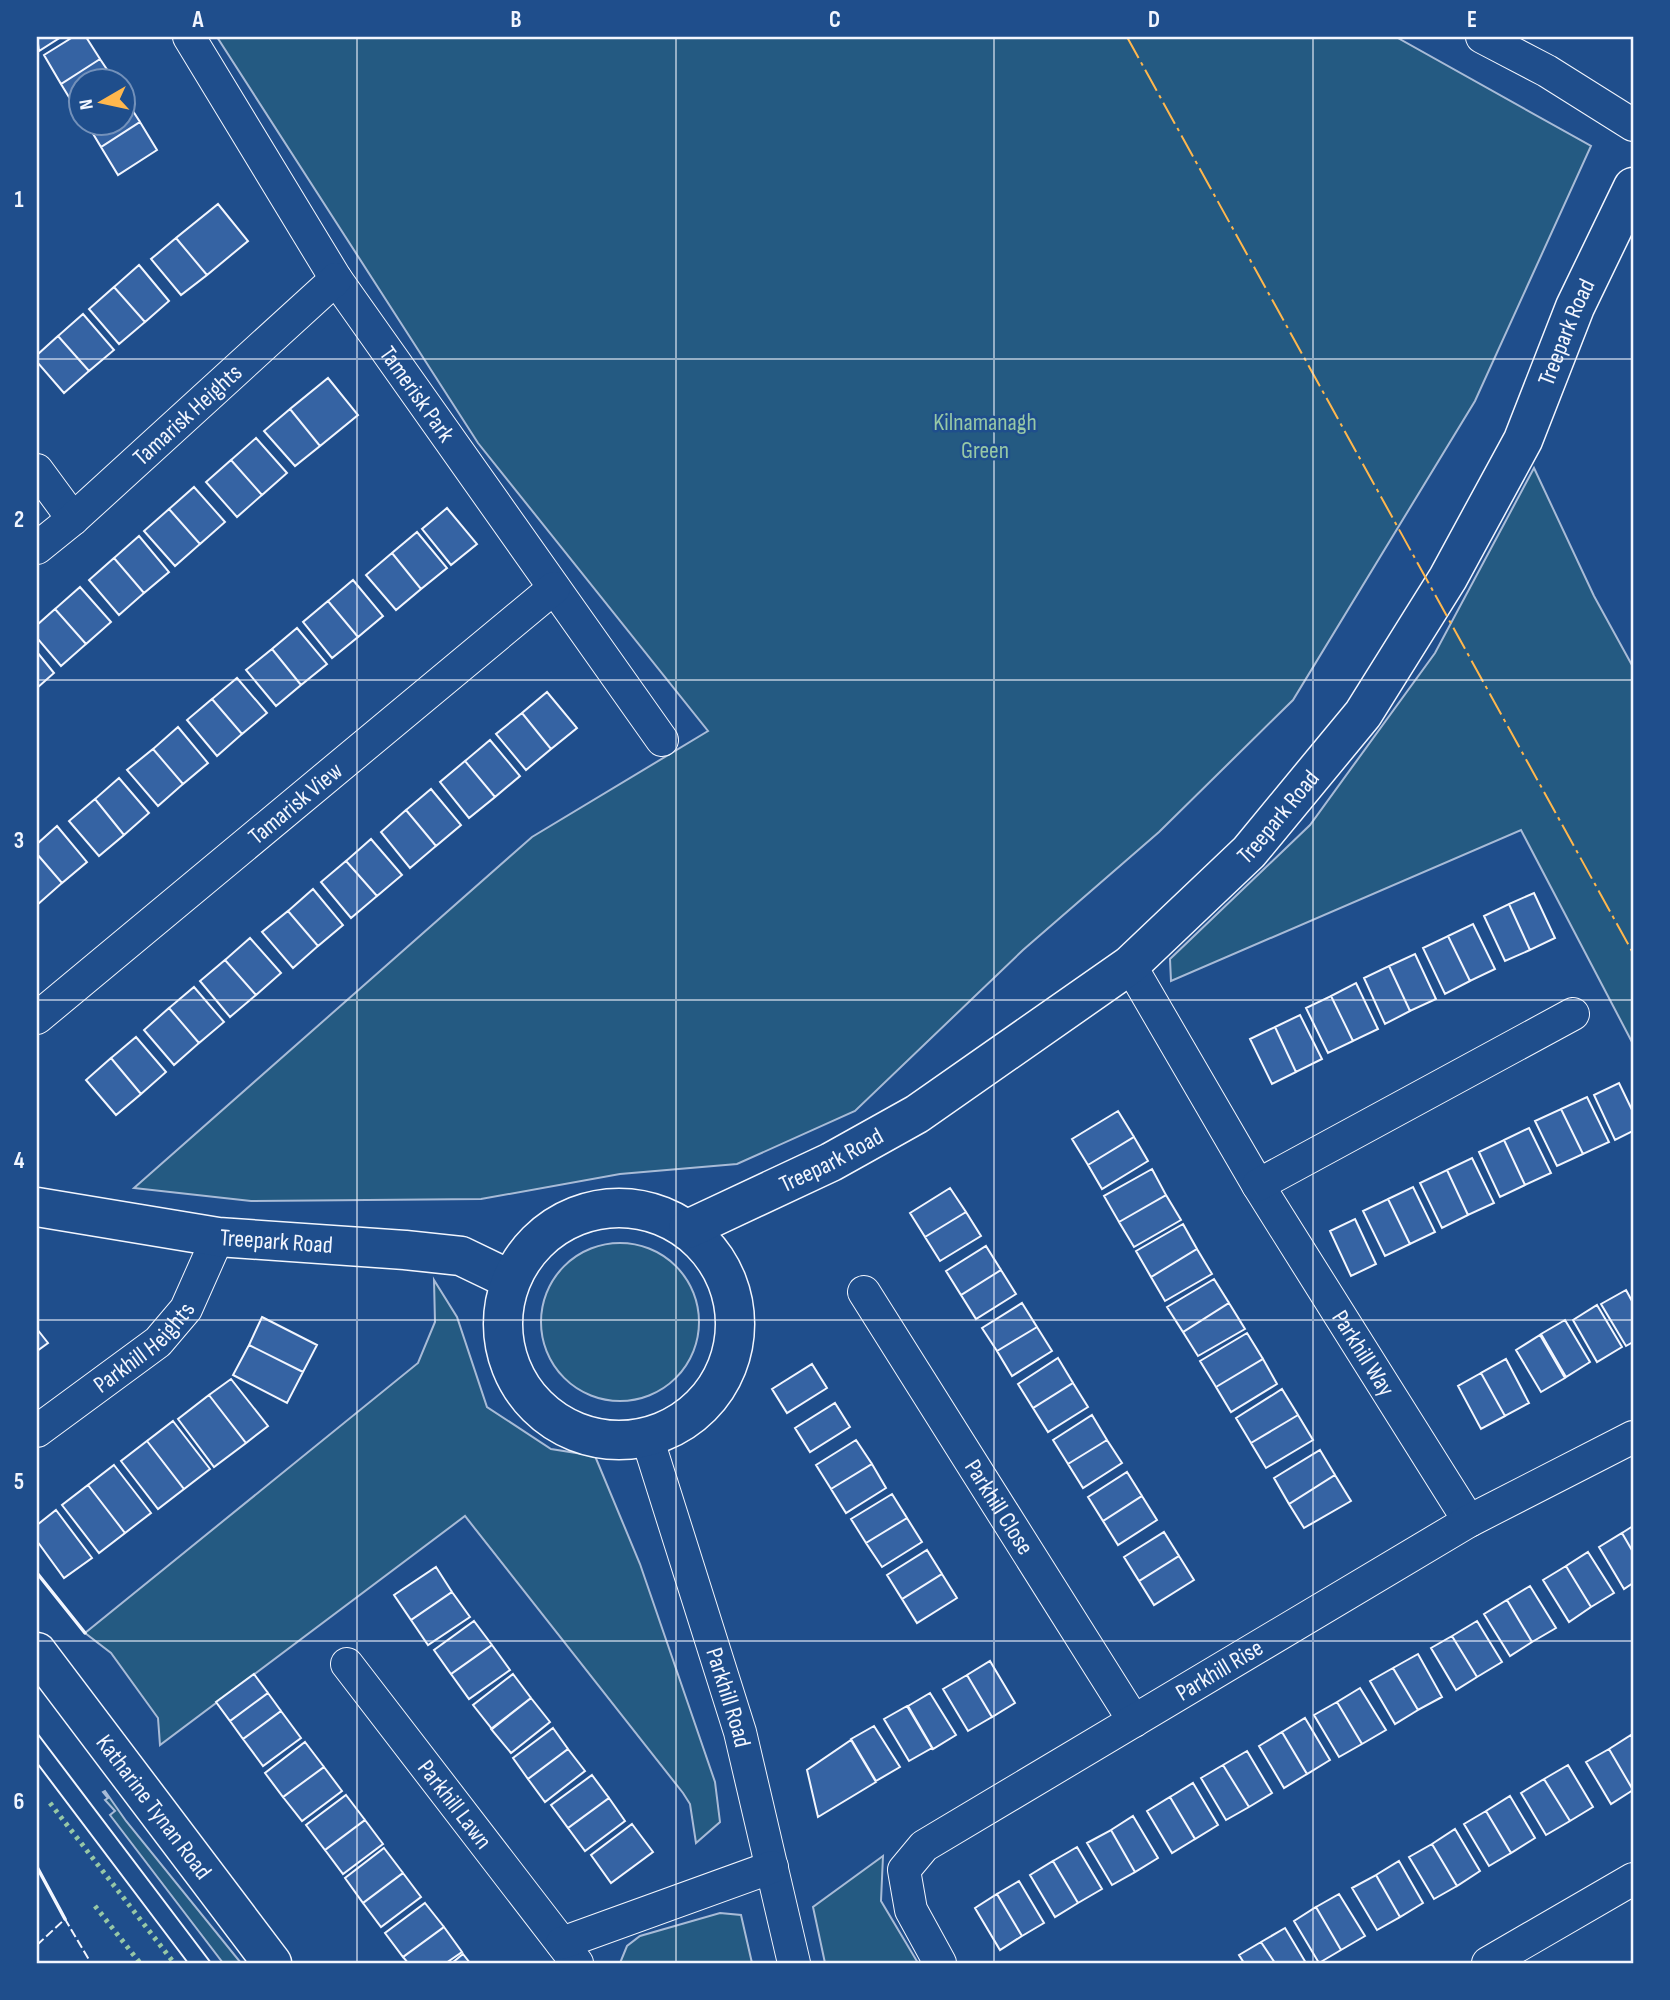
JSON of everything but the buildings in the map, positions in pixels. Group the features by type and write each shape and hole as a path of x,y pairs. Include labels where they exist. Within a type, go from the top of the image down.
{"street":[{"name":"Tamerisk Park","path":"189,37 336,279 662,740"},
{"path":"1482,37 1547,71 1633,125"},
{"name":"Treepark Road","path":"688,1229 831,1162 917,1114 1130,965 1249,852 1363,714 1448,578 1523,440 1574,307 1633,187"},
{"name":"Tamarisk Heights","path":"37,548 73,519 336,279"},
{"path":"37,470 73,519"},
{"name":"Tamarisk View","path":"37,1018 554,588"},
{"name":"Parkhill Way","path":"1130,965 1258,1185 1469,1521"},
{"path":"1258,1185 1573,1014"},
{"name":"Treepark Road","path":"37,1207 218,1237 461,1256 511,1280"},
{"path":"605,1207 640,1208 672,1219 688,1229 712,1253 729,1283 736,1316 734,1343 728,1368 703,1405 677,1425 647,1437 614,1441 586,1436 555,1422 530,1399 514,1377 504,1347 502,1322 504,1301 511,1280 523,1256 541,1236 570,1217 605,1207"},
{"name":"Parkhill Heights","path":"37,1431 158,1342 186,1309 218,1237"},
{"name":"Parkhill Close","path":"864,1292 1134,1721"},
{"name":"Parkhill Road","path":"647,1437 740,1732 794,1963"},
{"name":"Parkhill Rise","path":"940,1963 911,1910 904,1870 924,1846 1469,1521 1633,1437"},
{"name":"Katharine Tynan Road","path":"37,1654 272,1963"},
{"name":"Parkhill Lawn","path":"348,1664 569,1953 772,1867"},
{"path":"1488,1963 1633,1879"}],"green space":[{"name":"Kilnamanagh Green","path":"217,37 1396,37 1591,146 1475,401 1293,700 1159,832 1023,950 855,1111 737,1164 620,1174 481,1199 251,1201 134,1188 532,837 708,731 478,443"},
{"path":"1534,468 1594,596 1633,667 1633,1044 1521,830 1171,981 1170,959 1310,825 1435,653"},
{"path":"620,1243 636,1244 650,1249 676,1266 693,1292 698,1306 698,1338 693,1352 676,1378 650,1395 636,1400 620,1401 604,1400 590,1395 564,1378 547,1352 542,1338 541,1322 542,1306 547,1292 564,1266 590,1249 604,1244"},
{"path":"434,1280 457,1317 487,1407 551,1449 595,1456 640,1564 715,1782 720,1822 696,1843 690,1804 683,1793 465,1516 160,1745 158,1718 111,1653 85,1633 418,1363 435,1322"},
{"path":"105,1791 126,1821 241,1963 223,1963 110,1815 115,1811 105,1800 108,1798 103,1792"},
{"path":"883,1856 881,1901 918,1963 825,1963 813,1907"},
{"path":"720,1913 741,1915 752,1963 620,1963 627,1946 640,1936"}],"tram line":[{"path":"37,1733 211,1963"},
{"path":"37,1763 188,1963"}],"hedge":[{"path":"50,1803 174,1963"},
{"path":"95,1906 140,1963"}],"fence":[{"path":"37,1945 65,1919 91,1963"}],"wall":[{"path":"37,1573 85,1633"},
{"path":"37,1867 65,1919"}],"power":[{"path":"1127,37 1633,953"}]}
